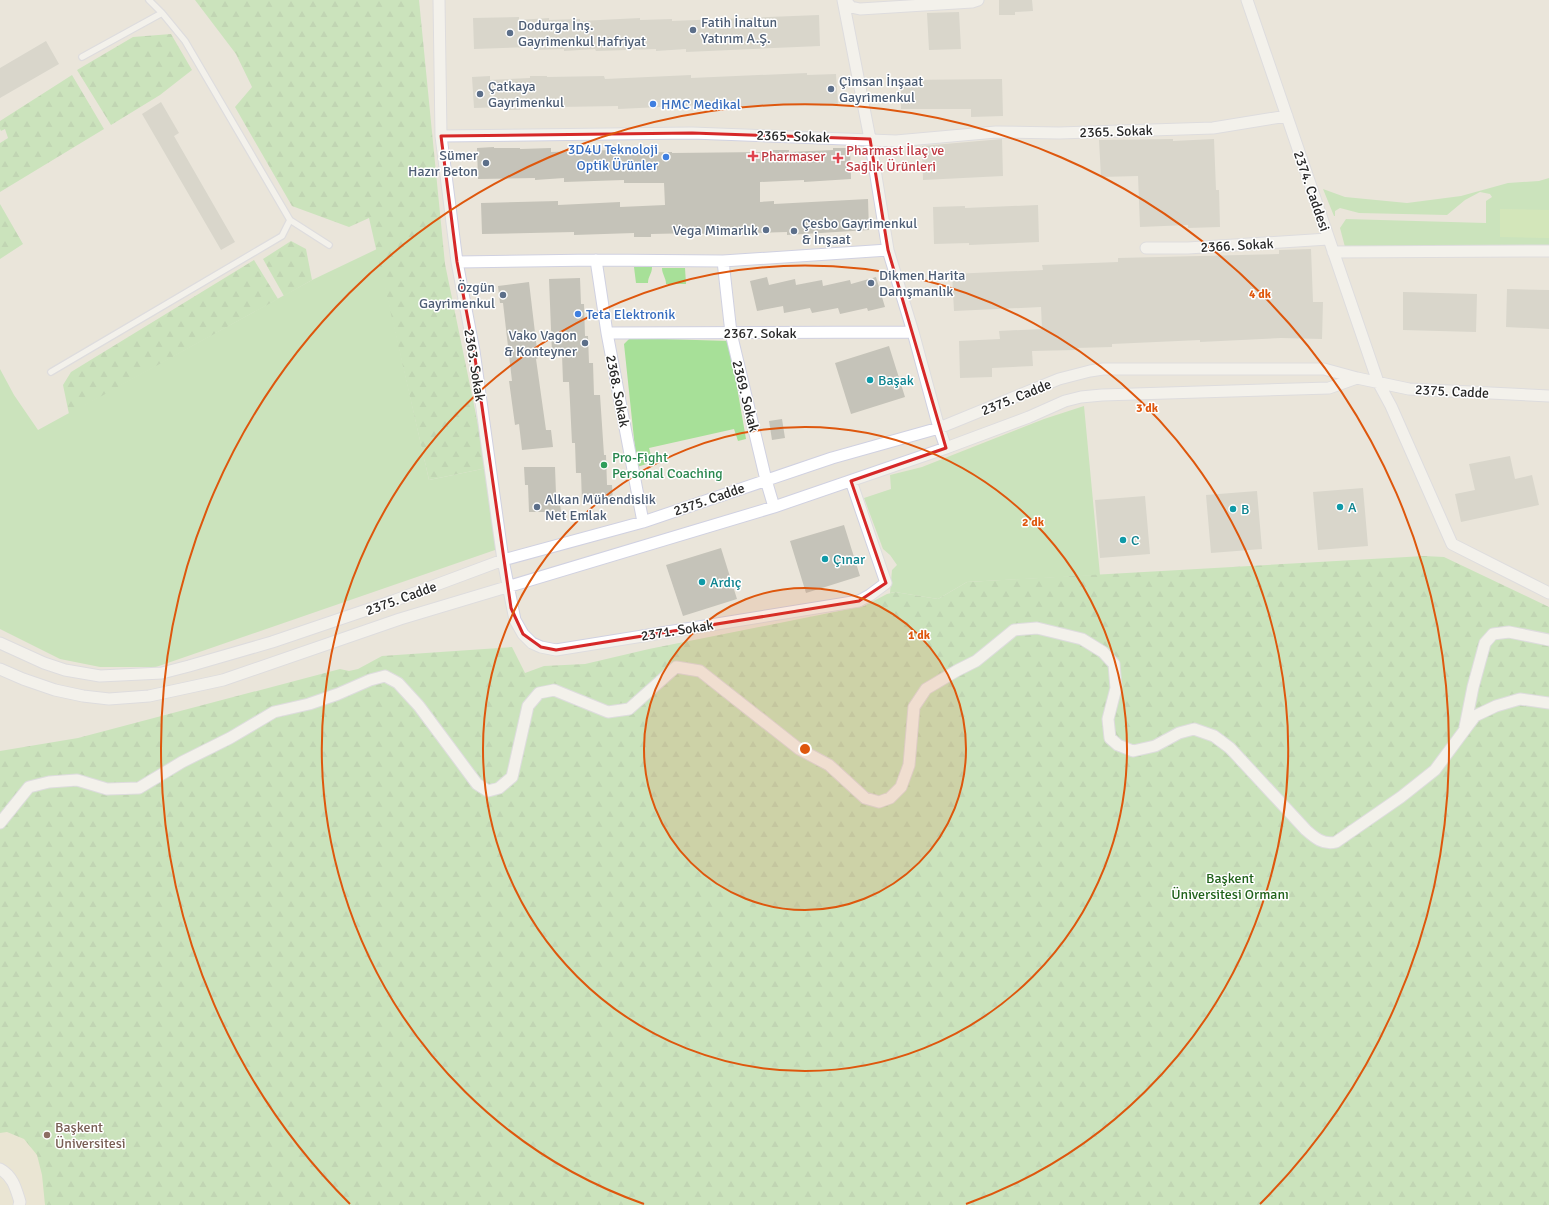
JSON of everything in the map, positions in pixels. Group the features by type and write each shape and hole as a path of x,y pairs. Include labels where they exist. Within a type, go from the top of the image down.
{"street":[{"name":"2363. Sokak","path":"439,0 441,136 457,262 474,351 503,560 509,586"},
{"path":"844,0 852,7 860,8 972,2 978,0"},
{"path":"844,0 870,139 888,250 946,448"},
{"name":"2374. Caddesi","path":"1247,0 1328,240 1378,382 1391,406 1452,544 1549,593"},
{"name":"2365. Sokak","path":"441,136 692,133 896,141 996,132 1059,134 1213,128 1286,116"},
{"name":"2366. Sokak","path":"1146,248 1188,248 1328,240"},
{"path":"457,262 596,260 723,261 888,250"},
{"path":"1333,252 1549,251"},
{"name":"2368. Sokak","path":"596,260 607,333 643,522"},
{"name":"2369. Sokak","path":"723,261 731,334 766,480 774,507"},
{"name":"2367. Sokak","path":"607,333 731,334 913,332"},
{"name":"2375. Cadde","path":"0,643 44,663 65,670 100,676 162,673 287,637 393,601 503,560 643,522 832,458 939,428 1059,379 1090,371 1103,369 1324,369 1357,378 1410,389 1549,396"},
{"name":"2375. Cadde","path":"0,669 55,690 83,696 109,699 148,696 223,680 400,619 774,507 946,448 1029,417 1065,401 1081,397 1110,395 1329,388 1357,378"},
{"name":"2371. Sokak","path":"509,586 515,620 523,634 532,643 541,647 556,650 859,601 886,583 884,573 851,481"},
{"path":"0,823 29,787 49,782 76,780 107,789 139,788 182,762 230,738 274,712 309,704 370,680 385,676 398,683 418,706 477,784 488,790 499,788 512,777 528,706 539,693 554,690 608,712 629,709 676,667 700,671 799,749 829,765 865,798 879,802 890,798 901,787 909,766 914,707 926,689 976,661 1014,630 1037,628 1082,639 1102,652 1114,664 1116,688 1108,719 1110,738 1118,745 1133,751 1155,746 1179,733 1194,729 1214,736 1230,748 1306,830 1319,840 1328,844 1336,842 1395,802 1435,770 1475,716 1496,706 1520,698 1549,703"},
{"path":"1464,730 1473,687 1485,643 1493,634 1509,632 1549,640"},
{"path":"0,1169 5,1172 15,1184 20,1202 19,1205"}],"lane":[{"path":"149,0 185,41 290,220 329,245"},
{"path":"82,57 162,13"},
{"path":"51,372 282,236 290,220"}],"highlighted area":[{"path":"692,133 870,139 888,250 946,448 851,481 886,583 859,601 556,650 541,647 523,634 511,608 474,351 457,262 441,136"}],"shaded area":[{"name":"Başkent Üniversitesi","path":"0,1040 151,1205 0,1205"}],"green space":[{"path":"195,0 419,0 445,264 487,468 429,480 369,218 349,227 292,206 235,107 252,87 236,54"},
{"path":"171,34 192,70 160,95 111,125 77,70 133,37"},
{"path":"72,75 104,129 0,192 0,143 8,138 5,129 1,131 0,129 0,121"},
{"path":"1549,178 1549,247 1345,247 1340,228 1346,219 1486,223 1486,201 1492,197 1490,194 1480,192 1465,200 1447,215 1359,213 1340,208 1335,211 1334,216 1323,189 1345,197 1407,203 1461,196 1508,183 1539,181"},
{"path":"0,204 23,244 0,259"},
{"path":"1500,209 1549,210 1549,238 1500,237"},
{"path":"291,241 306,249 312,280 284,296 263,259"},
{"path":"377,249 429,480 487,468 502,540 495,550 156,667 100,667 60,659 0,629 0,369 14,395 38,430 312,280"},
{"path":"254,260 278,299 69,414 63,385 71,372"},
{"path":"634,267 652,267 648,283 636,283"},
{"path":"662,268 685,268 686,284 666,284"},
{"path":"630,338 729,341 746,439 738,441 734,429 649,448 653,462 637,467 624,344"},
{"path":"1084,406 1100,575 967,582 938,599 895,592 890,593 892,570 897,565 890,555 883,549 864,498 891,489 890,475 922,467 1044,419"},
{"name":"Başkent Üniversitesi Ormanı","path":"1424,556 1444,557 1549,607 1549,1205 45,1205 42,1175 37,1155 24,1139 7,1132 0,1133 0,751 78,738 340,669 349,671 358,669 382,656 512,647 525,673 544,666 585,664 649,649 864,606 887,594 895,592 938,599 967,582"}],"building":[{"path":"999,0 1032,0 1033,11 1015,12 1015,15 999,15"},
{"path":"959,12 961,49 929,50 927,13"},
{"path":"819,15 820,46 686,52 686,49 656,51 656,49 596,51 595,49 564,51 564,49 533,50 533,47 474,49 473,18 519,17 519,20 549,18 549,20 580,19 580,21 640,18 640,20 672,19 672,21"},
{"path":"46,41 59,64 0,98 0,68"},
{"path":"807,73 807,75 836,74 838,105 820,106 820,104 702,108 702,105 618,109 618,106 559,106 520,108 520,110 502,110 502,107 474,108 472,77 490,76 490,80 530,78 530,76 604,76 605,79 691,75 691,78"},
{"path":"1002,79 1003,116 971,117 971,109 901,109 901,80"},
{"path":"161,102 179,133 174,136 235,242 221,250 142,114"},
{"path":"1002,139 1003,176 923,180 922,146"},
{"path":"1173,139 1173,141 1214,139 1216,190 1219,190 1220,227 1188,228 1188,225 1140,227 1138,176 1101,177 1099,140"},
{"path":"494,147 520,149 551,148 551,152 612,150 612,153 772,152 772,150 789,150 789,152 850,148 851,179 804,182 804,180 760,182 760,202 774,201 774,204 868,199 869,230 787,235 787,232 651,234 651,237 634,237 634,233 574,235 574,232 482,234 481,203 558,201 558,205 620,202 620,207 665,205 664,183 624,183 624,180 564,182 564,178 535,180 535,178 478,179 477,148"},
{"path":"1038,205 1039,242 969,245 969,243 934,244 933,207 965,206 965,208"},
{"path":"1311,249 1313,302 1323,302 1322,339 1281,338 1200,342 1200,340 1112,344 1112,347 1075,348 1075,350 1032,351 1033,366 992,368 992,377 960,378 959,341 1000,339 999,331 1042,329 1041,307 954,311 952,274 1043,270 1042,265 1118,262 1118,258 1279,254 1279,250"},
{"path":"767,277 769,285 795,279 796,285 822,280 823,286 850,280 851,284 876,277 885,307 868,311 867,308 840,314 838,308 812,313 810,308 784,313 783,306 757,311 750,281"},
{"path":"580,278 581,304 584,304 585,336 588,336 589,363 593,363 594,395 600,395 604,455 606,455 607,485 612,485 613,502 582,503 581,473 576,473 575,443 572,443 569,382 563,382 562,354 552,354 549,279"},
{"path":"529,282 538,358 536,359 546,430 551,430 553,447 522,450 519,424 515,425 509,381 512,381 503,303 500,303 498,286"},
{"path":"1507,289 1549,290 1549,329 1506,327"},
{"path":"1403,292 1477,294 1476,332 1403,330"},
{"name":"Başak","path":"889,346 905,397 851,414 835,363"},
{"path":"782,419 785,438 772,440 769,421"},
{"path":"1510,456 1515,479 1532,475 1539,505 1461,522 1455,494 1475,490 1469,464"},
{"path":"524,467 555,467 556,494 559,494 561,512 529,512 528,485 525,485"},
{"name":"A","path":"1363,488 1368,546 1318,550 1313,492"},
{"name":"B","path":"1257,491 1262,549 1211,553 1206,495"},
{"name":"C","path":"1145,496 1150,554 1100,558 1095,500"},
{"name":"Çınar","path":"844,525 860,576 806,593 790,541"},
{"name":"Ardıç","path":"721,548 737,599 683,616 666,565"}],"place":[{"name":"Fatih İnaltun Yatırım A.Ş.","path":"693,30"},
{"name":"Dodurga İnş. Gayrimenkul Hafriyat","path":"510,33"},
{"name":"Çimsan İnşaat Gayrimenkul","path":"831,89"},
{"name":"Çatkaya Gayrimenkul","path":"480,94"},
{"name":"HMC Medikal","path":"653,104"},
{"name":"Pharmaser","path":"753,156"},
{"name":"3D4U Teknoloji Optik Ürünler","path":"666,157"},
{"name":"Pharmast İlaç ve Sağlık Ürünleri","path":"838,158"},
{"name":"Sümer Hazır Beton","path":"486,163"},
{"name":"Vega Mimarlık","path":"766,230"},
{"name":"Çesbo Gayrimenkul & İnşaat","path":"794,231"},
{"name":"Dikmen Harita Danışmanlık","path":"871,283"},
{"name":"Özgün Gayrimenkul","path":"503,295"},
{"name":"Teta Elektronik","path":"578,314"},
{"name":"Vako Vagon & Konteyner","path":"585,343"},
{"name":"Başak","path":"870,380"},
{"name":"Pro-Fight Personal Coaching","path":"604,465"},
{"name":"Alkan Mühendislik Net Emlak","path":"537,507"},
{"name":"A","path":"1340,507"},
{"name":"B","path":"1233,509"},
{"name":"C","path":"1123,540"},
{"name":"Çınar","path":"825,559"},
{"name":"Ardıç","path":"702,582"},
{"name":"Başkent Üniversitesi","path":"47,1135"}]}
